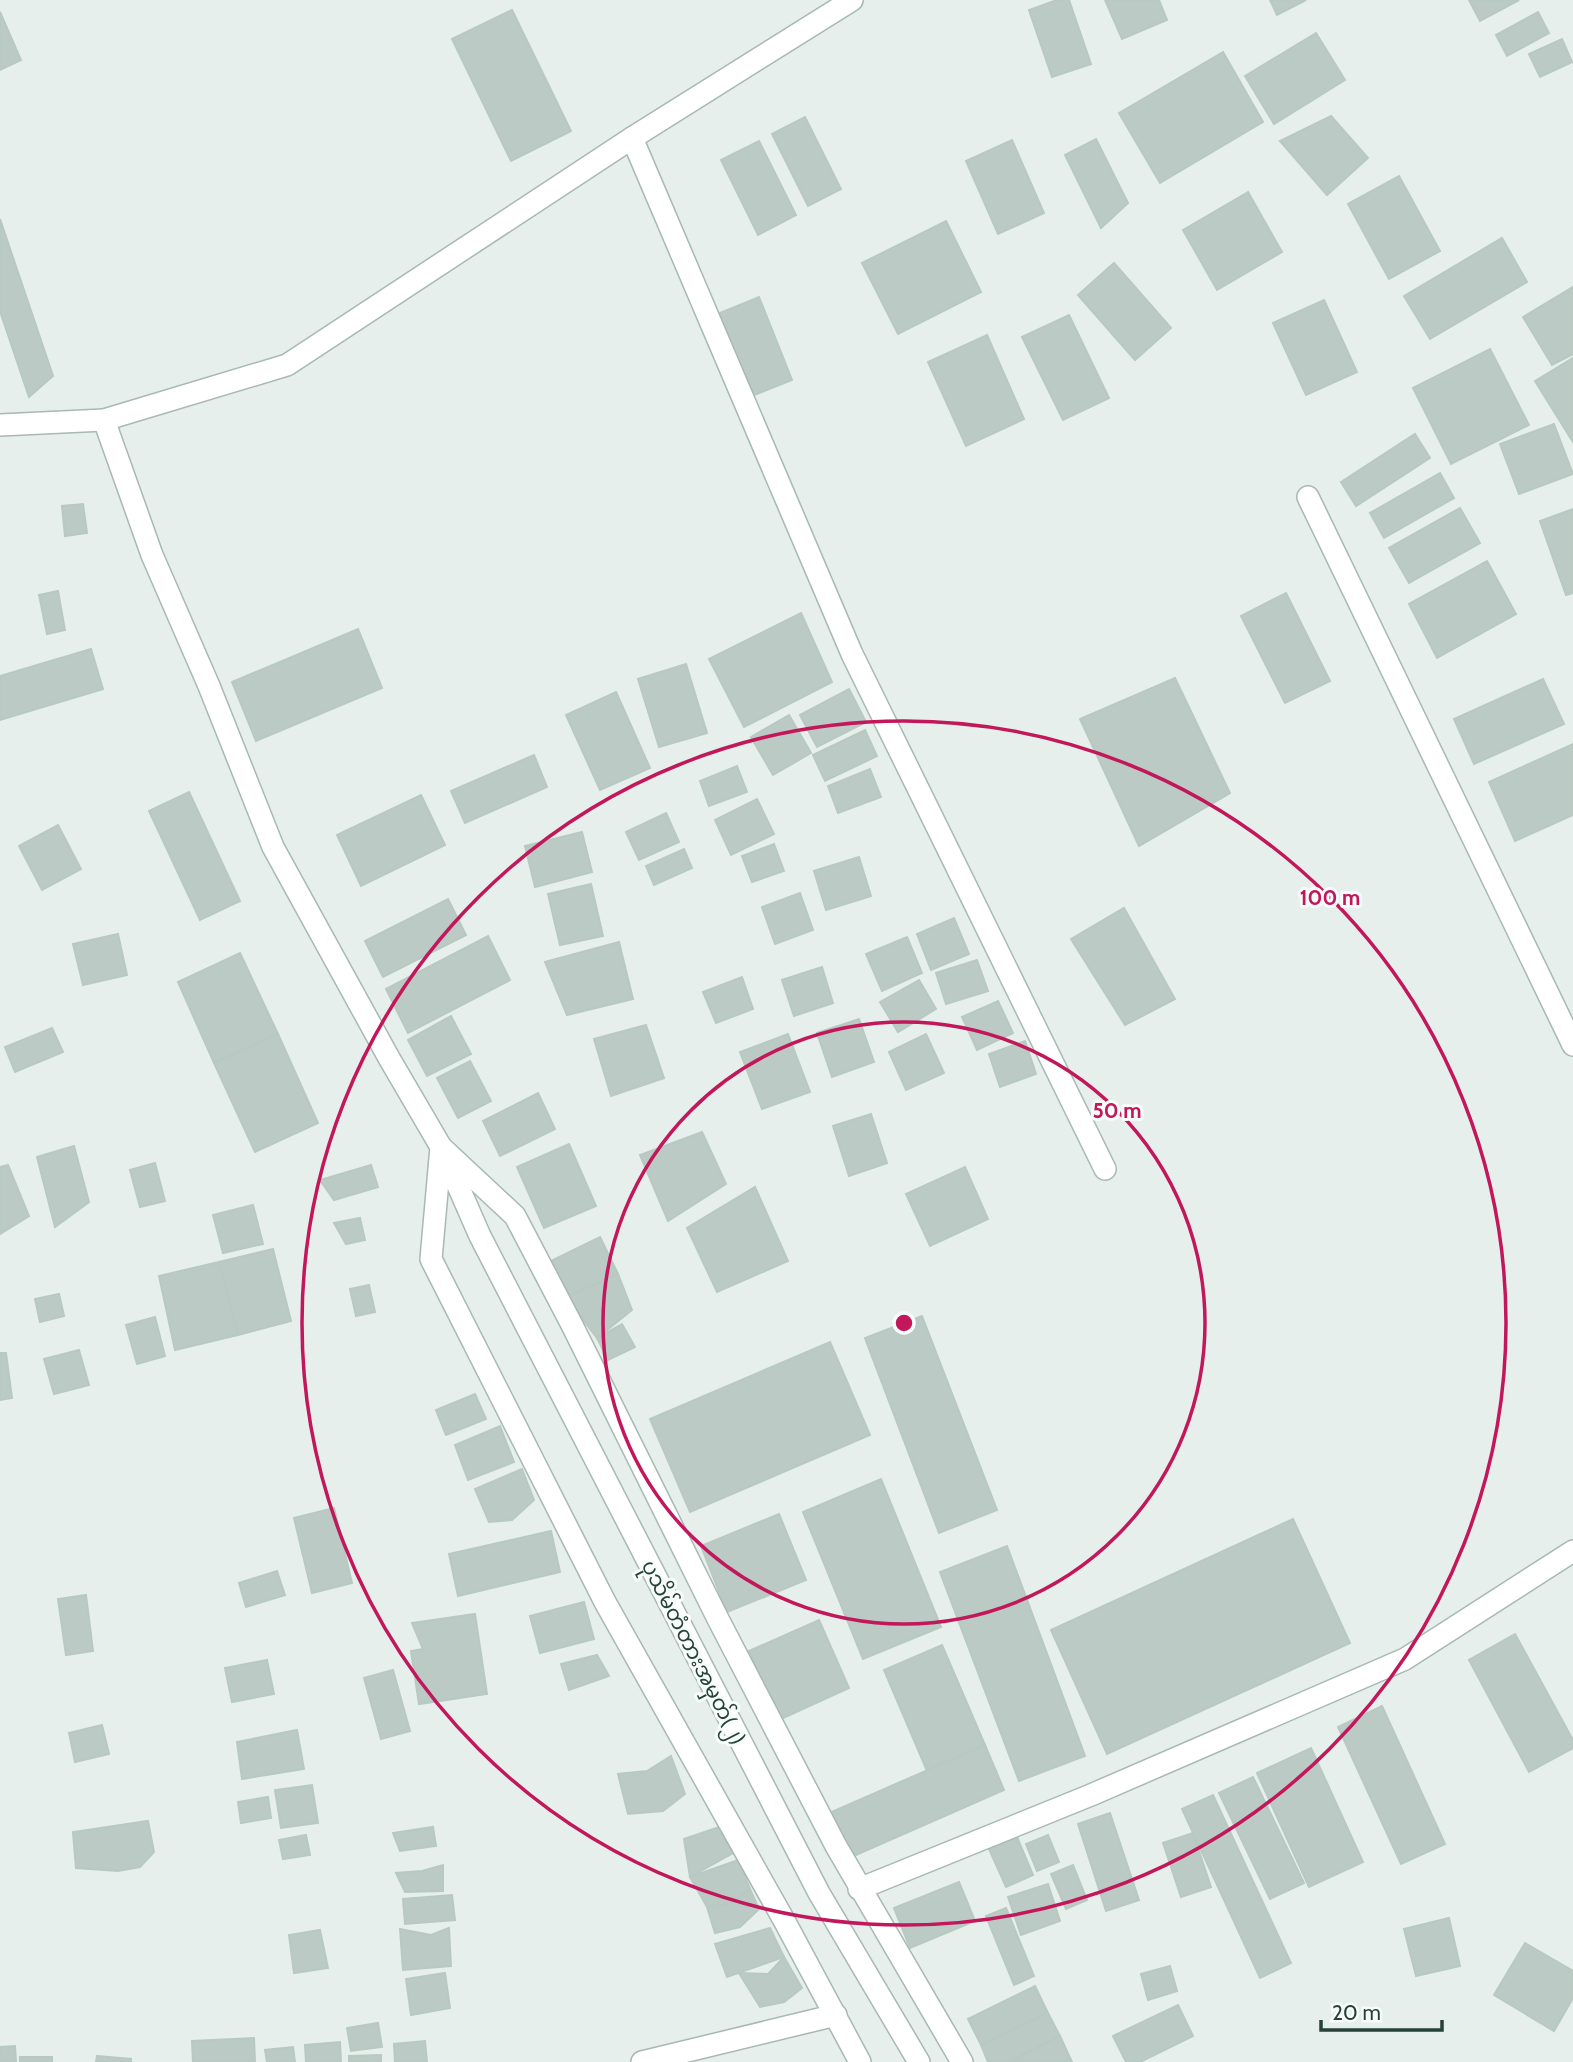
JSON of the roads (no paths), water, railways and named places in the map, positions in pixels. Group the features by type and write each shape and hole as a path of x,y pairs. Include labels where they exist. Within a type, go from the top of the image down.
{"street":[{"path":"0,425 104,420 287,365 632,138 852,0"},
{"path":"632,138 852,654 1105,1169"},
{"path":"104,420 152,555 209,686 273,847 441,1147 515,1216 718,1619 859,1889 962,2062"},
{"path":"1308,497 1573,1045"},
{"path":"441,1147 431,1259 605,1602 860,2062"},
{"name":"ပုသိမ်တံတားအမှတ်(၂)","path":"441,1147 480,1236 819,1893 919,2062"},
{"path":"859,1889 1091,1795 1405,1659 1573,1551"},
{"path":"642,2062 836,2015"}]}
